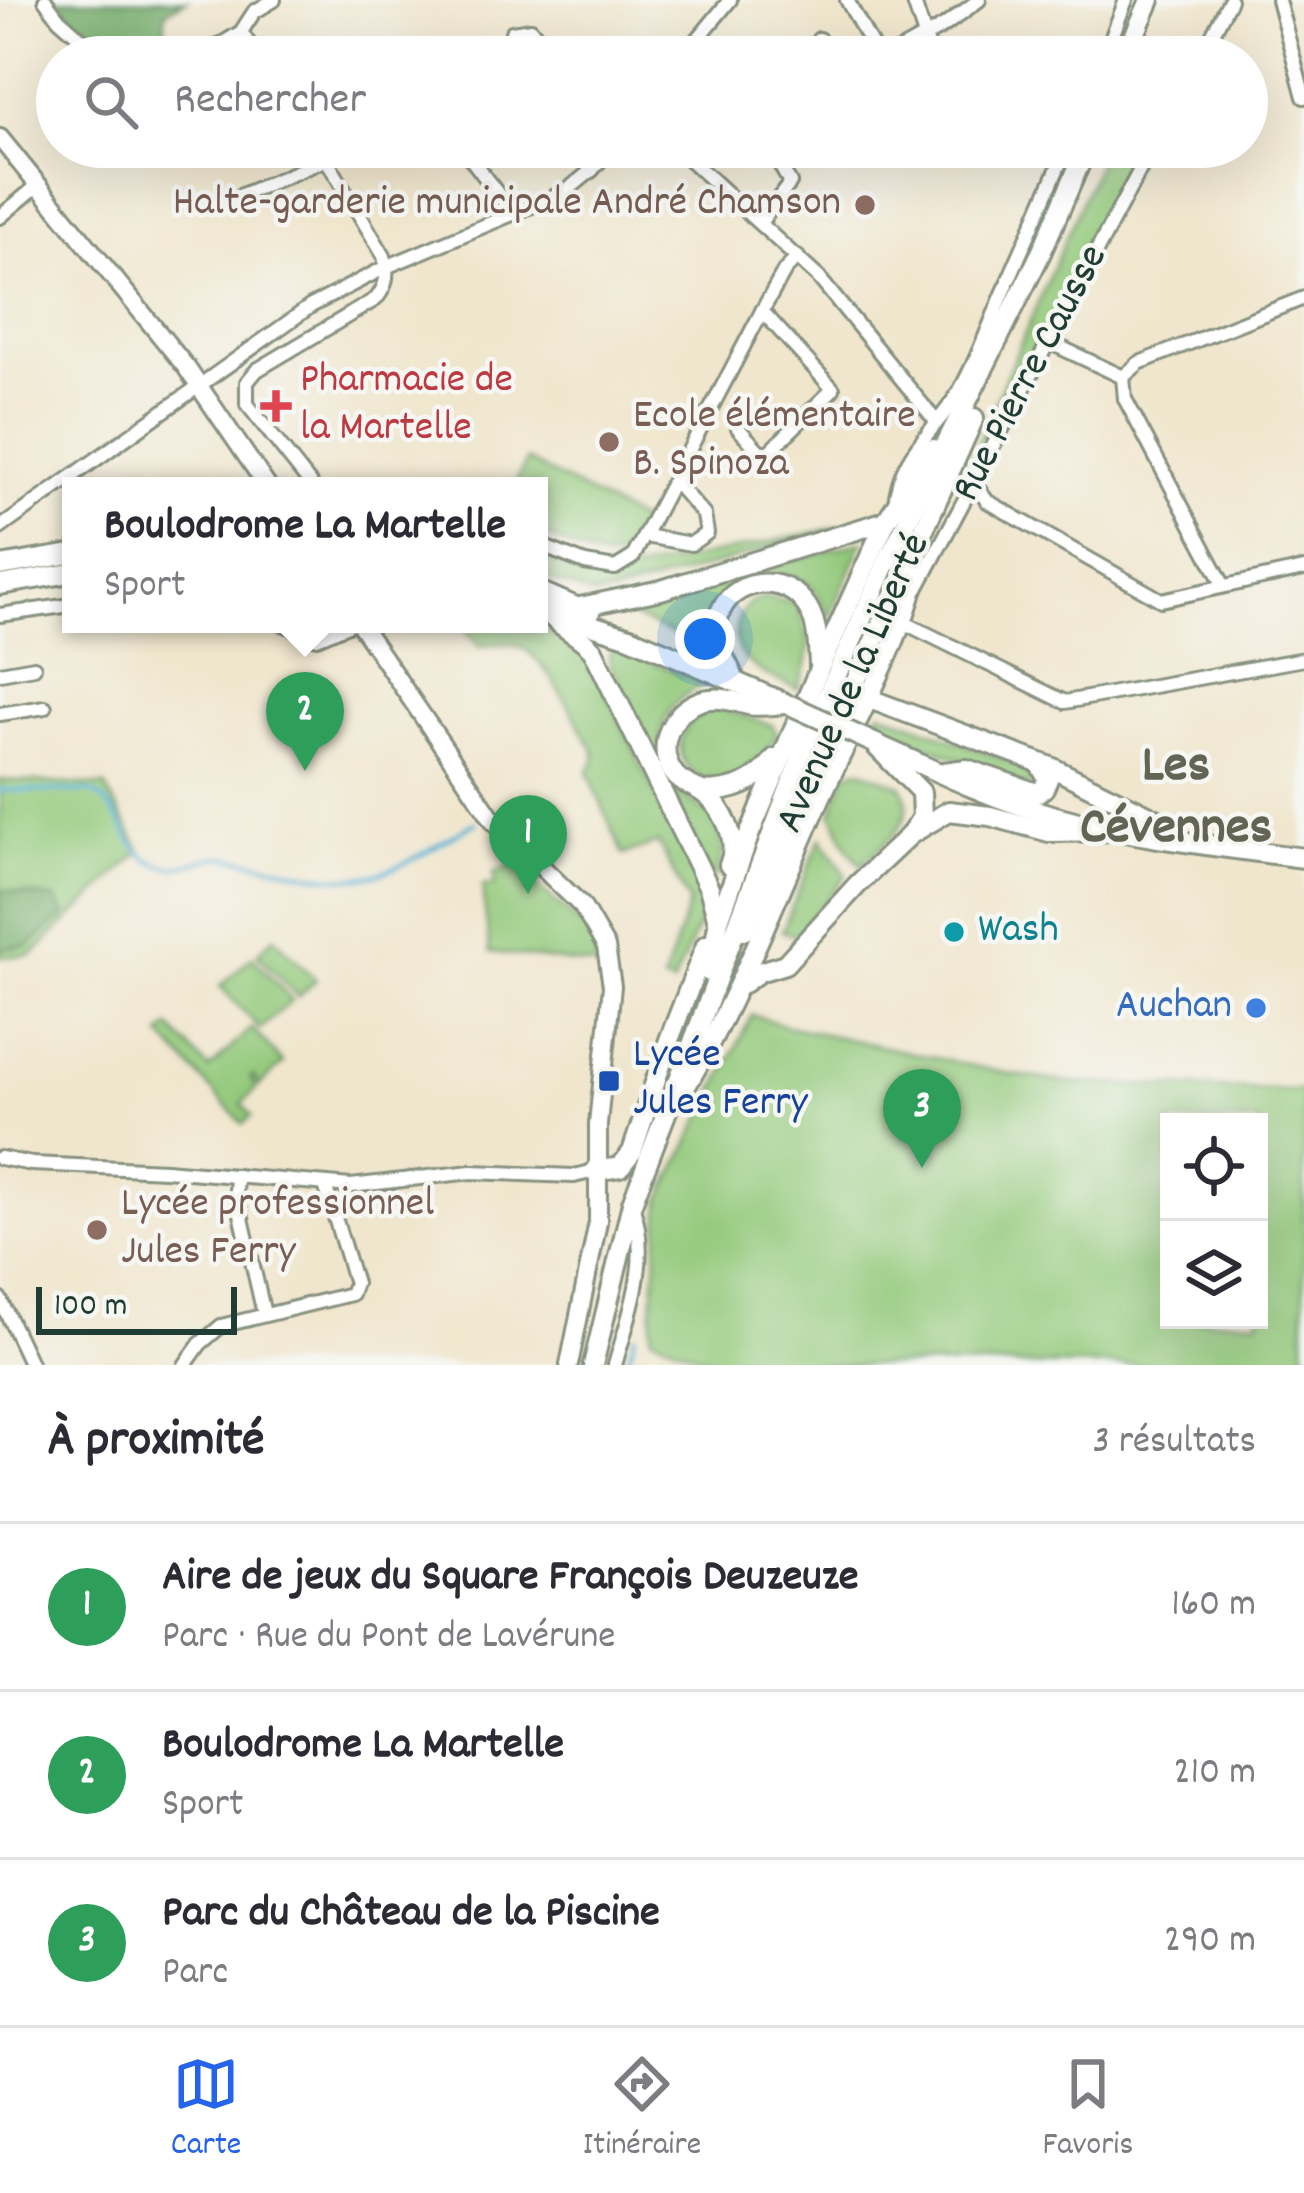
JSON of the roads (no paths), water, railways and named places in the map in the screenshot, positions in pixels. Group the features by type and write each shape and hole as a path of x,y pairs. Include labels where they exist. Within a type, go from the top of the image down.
{"main road":[{"path":"1134,36 1150,0"},
{"name":"Avenue de la Liberté","path":"718,980 808,739 889,558 969,403 1078,168"},
{"name":"Avenue de la Liberté","path":"593,1365 632,1203 699,1025 1022,310 1041,253"},
{"name":"Avenue de la Liberté","path":"699,1025 716,911 820,667 890,513 943,418 969,403"},
{"path":"580,607 661,590 890,513"},
{"path":"656,1137 741,986 769,923 910,600 919,562 917,544"},
{"path":"0,566 62,556"},
{"path":"0,585 62,574"},
{"path":"730,689 717,625 728,598 753,583 771,583 803,600 816,631 820,667"},
{"path":"548,595 580,607 730,689 747,704 788,705 1035,811 1120,831 1302,857"},
{"path":"548,612 630,637"},
{"path":"548,615 593,650 716,911"},
{"path":"596,1171 606,1157 622,1148 658,1036 716,911 734,845 725,820 702,792 684,783 670,767 665,746 668,734 688,706 730,689"},
{"path":"867,698 1051,767 1160,821 1169,839"},
{"path":"702,792 721,792 754,780 791,734"},
{"path":"741,986 759,972 785,964 802,949 922,817 922,792 874,743"},
{"path":"942,773 967,769 1037,793 1048,779 1040,765"},
{"path":"911,834 955,810 1049,832 1120,831"},
{"path":"769,923 779,945 802,949"}],"street":[{"path":"45,0 78,36"},
{"path":"234,36 254,12 274,0"},
{"path":"700,36 730,0"},
{"path":"847,0 867,36"},
{"path":"913,0 926,34"},
{"path":"923,36 979,0"},
{"path":"1112,36 1126,0"},
{"path":"1212,36 1230,0"},
{"path":"1278,0 1304,97"},
{"path":"512,32 531,29 536,36"},
{"path":"241,32 244,36"},
{"path":"0,138 197,384 261,477"},
{"path":"232,199 293,168"},
{"path":"305,477 247,404 247,382 257,370 376,298 386,284 384,256 332,168"},
{"path":"478,168 513,214"},
{"path":"699,168 798,257 943,418 960,390 1058,168"},
{"path":"760,223 790,183 782,168"},
{"name":"Rue Pierre Causse","path":"910,600 1142,168"},
{"path":"71,477 311,306 386,267 565,192 592,170"},
{"path":"0,217 38,185"},
{"path":"548,549 615,568 633,557 762,311 785,270 798,257"},
{"path":"1123,377 1139,363 1304,298"},
{"path":"737,428 759,451 768,453 833,389 762,311"},
{"path":"1049,342 1123,377"},
{"path":"1123,377 1125,398 1224,586"},
{"path":"645,536 692,544 706,533 704,514 674,481"},
{"path":"0,529 62,483"},
{"path":"974,483 988,502 1150,596 1174,599 1304,569"},
{"path":"0,615 62,605"},
{"path":"901,621 1064,702 1304,659"},
{"path":"366,633 494,821 587,914 606,946 612,986 596,1171 596,1241 569,1365"},
{"path":"0,673 34,667"},
{"path":"0,714 45,707"},
{"path":"0,1158 325,1185 376,1185 471,1172 574,1176 596,1171"},
{"path":"237,1176 236,1192 264,1314"},
{"path":"185,1365 213,1331 351,1294 355,1283 325,1185"},
{"path":"615,1365 639,1263 640,1237 632,1203"},
{"path":"0,1299 32,1365"}],"waterway":[{"path":"0,790 90,792 110,807 137,850 158,864 183,866 221,857 338,878 377,874 403,864 476,823"},
{"path":"626,1365 635,1335"}],"place":[{"name":"Halte-garderie municipale André Chamson","path":"865,205"},
{"name":"Pharmacie de la Martelle","path":"276,406"},
{"name":"Ecole élémentaire B. Spinoza","path":"609,442"},
{"name":"Boulodrome La Martelle","path":"305,771"},
{"name":"Aire de jeux du Square François Deuzeuze","path":"528,894"},
{"name":"Wash","path":"954,932"},
{"name":"Auchan","path":"1256,1008"},
{"name":"Lycée Jules Ferry","path":"609,1081"},
{"name":"Parc du Château de la Piscine","path":"922,1168"},
{"name":"Lycée professionnel Jules Ferry","path":"97,1230"}],"district":[{"name":"Les Cévennes","path":"1176,799"}]}
